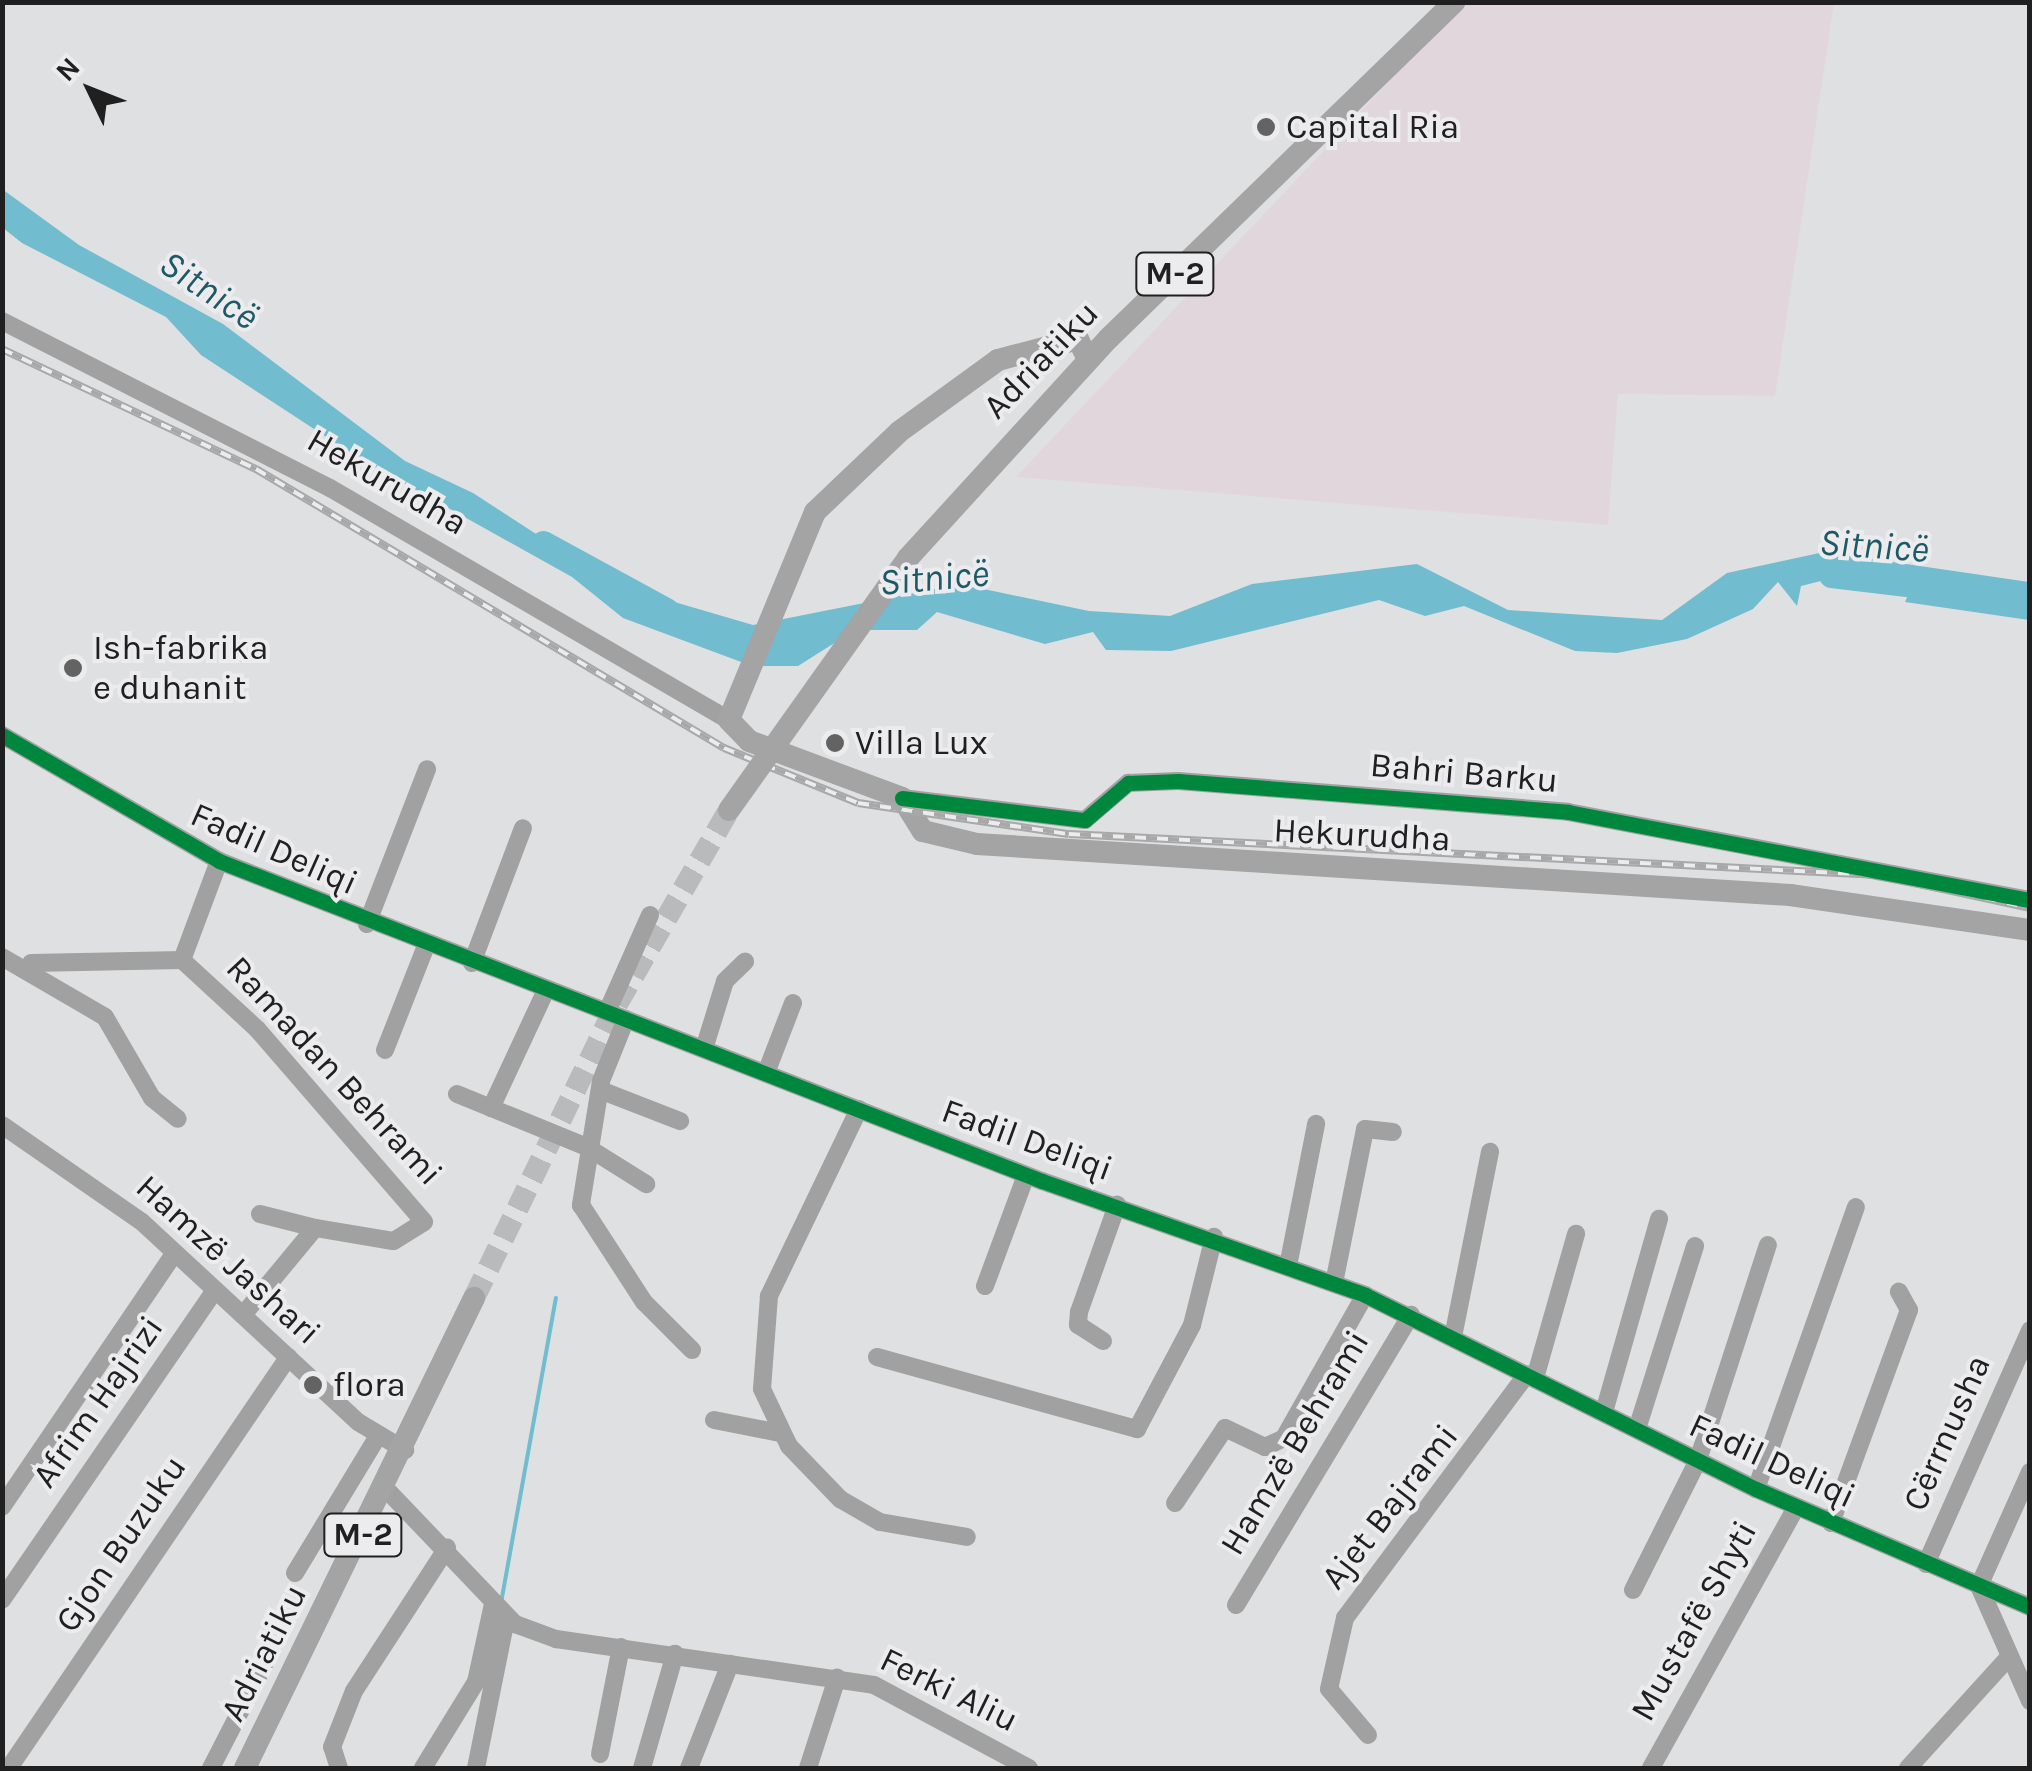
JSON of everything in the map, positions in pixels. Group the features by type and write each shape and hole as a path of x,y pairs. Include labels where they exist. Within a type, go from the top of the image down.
{"main road":[{"name":"Adriatiku","path":"729,810 908,558 1068,380 1083,349 1128,319 1454,2"},
{"path":"729,720 796,542 849,474 973,375 1042,352 1083,349"},
{"path":"1042,352 1062,362 1068,380"},
{"name":"Hekurudha","path":"729,720 808,770 902,798 923,831 977,844 1790,896 2030,930"},
{"name":"Adriatiku","path":"245,1768 386,1489 474,1298"}],"street":[{"name":"Hekurudha","path":"2,321 330,488 729,720"},
{"name":"Fadil Deliqi","path":"2,735 218,860 367,924 626,1019 1026,1175 1214,1237 1365,1296 1411,1315 1756,1489 2030,1607"},
{"path":"367,924 426,769"},
{"name":"Bahri Barku","path":"902,798 1085,820 1128,783 1178,781 1568,812 2030,900"},
{"path":"472,963 522,828"},
{"name":"Ramadan Behrami","path":"218,860 182,960 258,1030 424,1222 393,1241 260,1214"},
{"path":"607,1012 650,915"},
{"path":"385,1050 426,946"},
{"path":"2,954 46,970 182,960"},
{"path":"2,954 105,1017 152,1098 178,1118"},
{"path":"704,1050 726,981 745,962"},
{"path":"491,1108 546,990"},
{"path":"766,1073 793,1003"},
{"path":"626,1019 600,1090 587,1146 581,1205 644,1302 692,1350"},
{"path":"600,1090 680,1121"},
{"path":"457,1094 587,1146 646,1184"},
{"path":"859,1109 766,1308 759,1368 780,1432 860,1513 967,1538"},
{"path":"1288,1266 1316,1124"},
{"name":"Hamzë Jashari","path":"2,1125 108,1195 378,1436 404,1450"},
{"path":"1334,1284 1364,1130 1392,1132"},
{"path":"1453,1337 1490,1152"},
{"path":"985,1286 1026,1175"},
{"path":"1103,1340 1078,1325 1079,1312 1117,1205"},
{"path":"1756,1489 1856,1207"},
{"path":"1604,1412 1659,1219"},
{"path":"243,1315 315,1228"},
{"path":"1531,1376 1576,1234"},
{"path":"876,1357 1138,1429 1186,1340 1214,1237"},
{"path":"1698,1460 1768,1245"},
{"path":"1637,1429 1695,1246"},
{"path":"2,1507 174,1254"},
{"name":"Afrim Hajrizi","path":"2,1600 214,1292"},
{"name":"Fadil Deliqi","path":"1831,1524 1910,1310 1899,1292"},
{"path":"1175,1503 1225,1428 1264,1447 1284,1438 1365,1296"},
{"name":"Hamzë Behrami","path":"1236,1604 1411,1315"},
{"name":"Cërrnusha","path":"1926,1564 2030,1330"},
{"name":"Gjon Buzuku","path":"9,1768 288,1357"},
{"name":"Ajet Bajrami","path":"1368,1734 1329,1689 1345,1618 1531,1376"},
{"path":"714,1420 780,1432"},
{"path":"295,1572 378,1436"},
{"name":"Fadil Deliqi","path":"1633,1590 1698,1460"},
{"path":"2030,1472 1978,1586 2030,1701"},
{"name":"Ferki Aliu","path":"386,1489 447,1548 500,1612 556,1639 837,1678 890,1692 1029,1768"},
{"name":"Mustafë Shyti","path":"1651,1768 1796,1506"},
{"path":"339,1768 332,1747 354,1692 447,1548"},
{"path":"424,1768 476,1682 500,1612"},
{"path":"476,1768 500,1612"},
{"path":"600,1754 620,1646"},
{"path":"642,1768 675,1654"},
{"path":"1908,1768 2008,1657"},
{"path":"689,1768 730,1664"},
{"path":"211,1768 264,1665"},
{"name":"Ferki Aliu","path":"808,1768 837,1678"}],"shaded area":[{"path":"1463,3 1834,3 1775,396 1618,394 1608,525 1016,477"}],"water":[{"path":"2,189 79,245 223,324 405,461 473,493 613,584 753,625 960,584 1089,611 1170,616 1252,584 1417,564 1508,610 1662,620 1727,573 1824,552 2029,582 2029,620 1905,602 1911,588 1897,574 1866,575 1859,591 1829,579 1801,586 1797,606 1778,582 1753,609 1687,639 1617,653 1575,651 1464,606 1425,616 1379,600 1171,651 1106,650 1093,632 1045,644 937,612 917,630 855,630 798,666 752,666 623,618 572,577 357,457 201,355 166,317 22,243 3,228"}],"waterway":[{"name":"Sitnicë","path":"543,543 666,610"},
{"name":"Sitnicë","path":"1831,575 1940,588"},
{"path":"501,1603 556,1298"}],"tunnel":[{"path":"474,1298 617,1004 729,810"}],"railway":[{"path":"2,349 256,469 724,748 858,803 1069,834 1878,875 2030,908"}],"cycle path":[{"path":"2,735 219,861 1042,1181 1365,1295 1756,1489 2030,1607"},
{"path":"902,798 1085,820 1128,783 1178,781 1568,812 2030,900"}],"place":[{"name":"Capital Ria","path":"1266,127"},
{"name":"Ish-fabrika e duhanit","path":"73,668"},
{"name":"Villa Lux","path":"835,743"},
{"name":"flora","path":"313,1385"}]}
